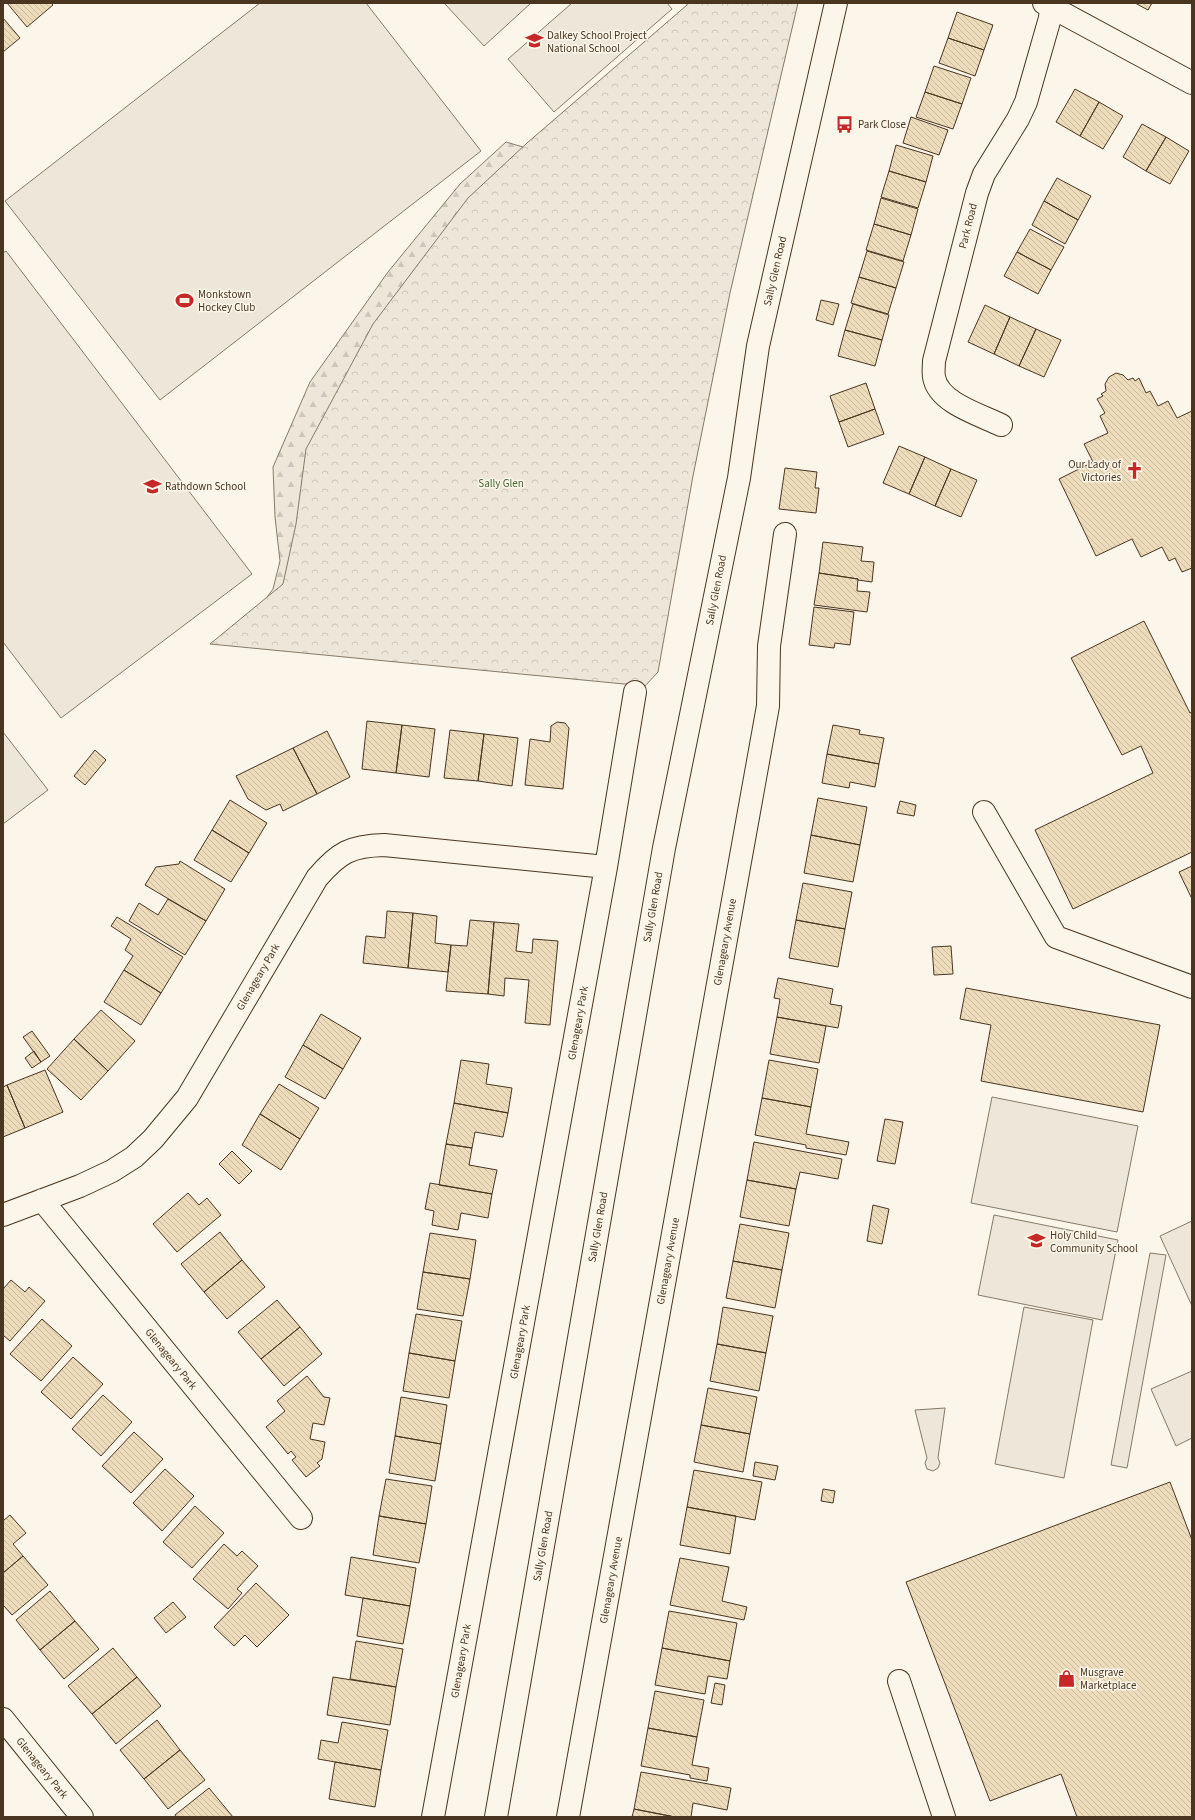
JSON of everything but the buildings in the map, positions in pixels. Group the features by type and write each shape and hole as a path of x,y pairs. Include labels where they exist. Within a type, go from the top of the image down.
{"street":[{"name":"Sally Glen Road","path":"496,1817 664,848 739,478 758,346 836,3"},
{"path":"1048,4 1192,83"},
{"name":"Park Road","path":"1001,425 950,401 939,389 934,378 934,361 977,193 984,174 1018,119 1026,102 1050,18 1048,4"},
{"name":"Glenageary Avenue","path":"568,1817 768,706 769,646 785,534"},
{"name":"Glenageary Park","path":"433,1817 606,867 635,692"},
{"path":"984,812 1056,937 1192,987"},
{"name":"Glenageary Park","path":"3,1215 80,1186 112,1171 134,1157 170,1119 187,1098 317,878 330,862 348,851 363,845 384,845 606,867"},
{"name":"Glenageary Park","path":"42,1200 300,1518"},
{"path":"899,1681 944,1817"},
{"name":"Glenageary Park","path":"3,1719 82,1817"}],"green space":[{"name":"Monkstown Hockey Club","path":"260,3 366,3 481,151 160,400 5,201"},
{"path":"444,3 531,3 484,46"},
{"path":"572,3 667,3 672,9 554,112 508,59"},
{"name":"Sally Glen","path":"687,3 798,3 730,293 693,476 658,672 645,686 210,644 283,584 296,524 306,449 373,324 468,198 527,143 687,5"},
{"path":"506,142 523,147 317,563 256,612 273,589 280,561 275,517 273,467 310,382 388,272 460,184"},
{"path":"6,251 252,574 61,718 3,642 3,253"},
{"path":"992,1097 1138,1126 1117,1232 971,1203"},
{"path":"994,1215 1118,1240 1102,1320 978,1295"},
{"path":"1192,1221 1192,1306 1160,1236"},
{"path":"1150,1253 1166,1255 1127,1468 1111,1465"},
{"path":"1024,1307 1093,1320 1064,1478 995,1464"},
{"path":"1192,1371 1192,1438 1176,1446 1151,1389"},
{"path":"945,1408 938,1458 940,1463 938,1468 933,1471 927,1469 925,1463 927,1458 915,1410"}],"shaded area":[{"path":"3,732 48,790 3,824"}],"place":[{"name":"Dalkey School Project National School","path":"534,41"},
{"name":"Park Close","path":"845,124"},
{"name":"Monkstown Hockey Club","path":"185,300"},
{"name":"Our Lady of Victories","path":"1134,470"},
{"name":"Rathdown School","path":"152,486"},
{"name":"Holy Child Community School","path":"1037,1241"},
{"name":"Musgrave Marketplace","path":"1067,1678"}]}
